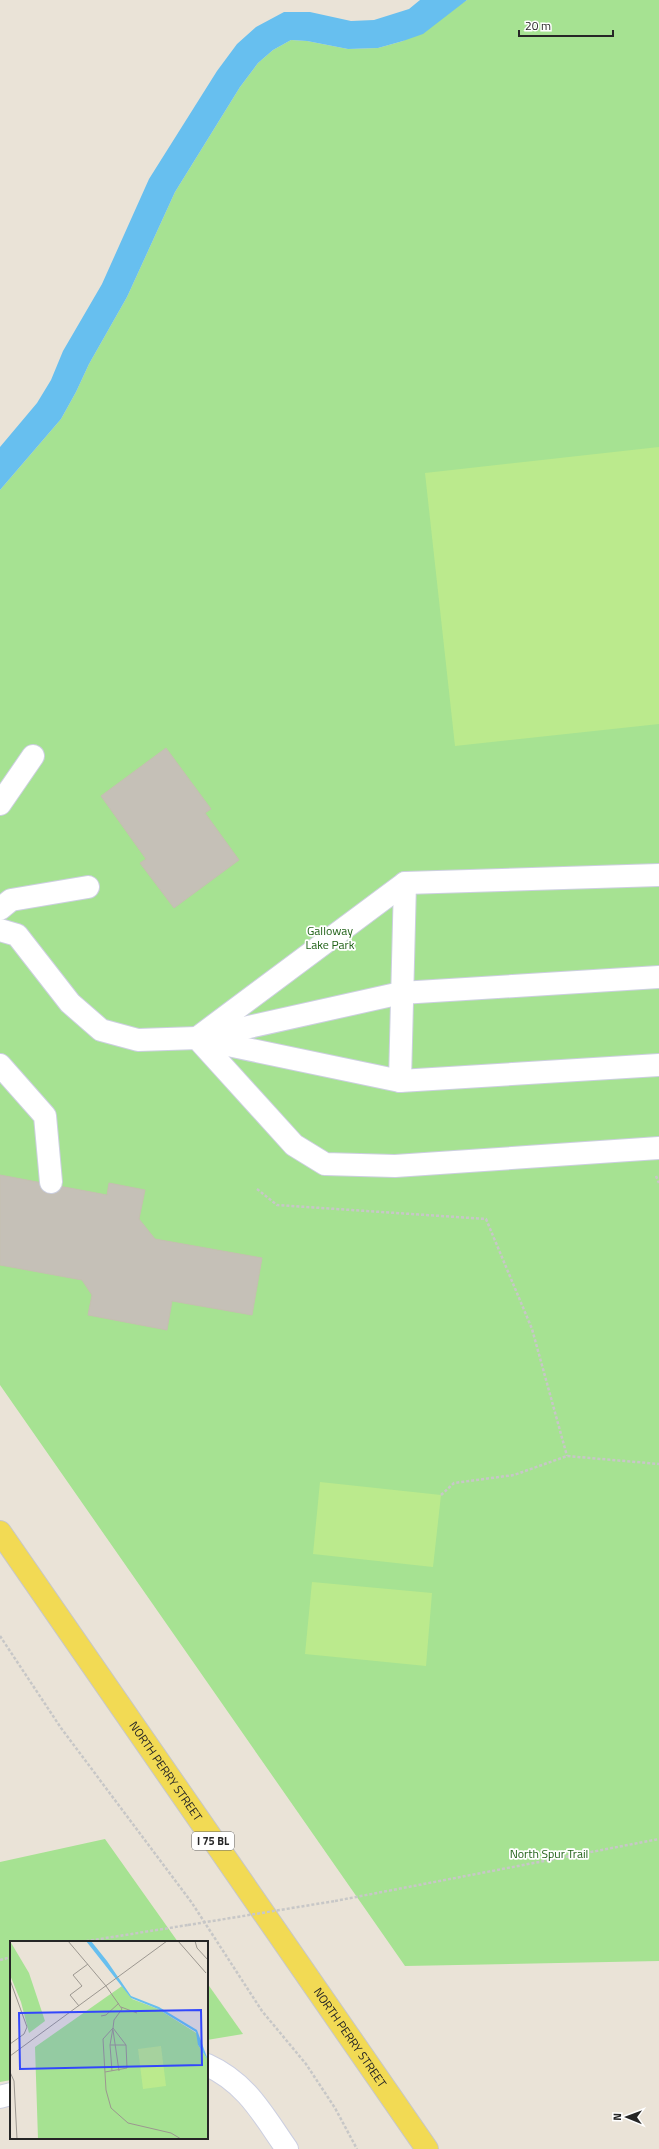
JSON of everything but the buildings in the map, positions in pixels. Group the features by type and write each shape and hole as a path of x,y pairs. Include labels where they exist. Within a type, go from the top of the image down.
{"main road":[{"name":"NORTH PERRY STREET","path":"0,1532 427,2149"}],"street":[{"path":"0,804 33,756"},
{"path":"197,1038 405,883 659,875"},
{"path":"400,1081 401,993 405,883"},
{"path":"0,909 11,900 88,887"},
{"path":"0,930 17,934 70,1003 101,1030 138,1040 197,1038 401,993 659,977"},
{"path":"197,1038 400,1081 659,1065"},
{"path":"197,1038 294,1145 326,1164 395,1166 659,1148"},
{"path":"0,1065 45,1116 51,1182"},
{"path":"208,2066 235,2081 249,2094 287,2149"},
{"path":"0,2097 10,2094"}],"path":[{"path":"257,1189 277,1205 486,1219 532,1329 567,1456"},
{"path":"441,1495 454,1483 514,1475 567,1456 659,1464"},
{"path":"0,1636 61,1728 192,1903 262,2011 306,2064 335,2108 357,2149"},
{"path":"86,1941 335,1901 659,1839"},
{"path":"0,1960 10,1957"}],"green space":[{"name":"Galloway Lake Park","path":"467,0 659,0 659,1961 405,1966 0,1385 0,490 61,419 89,364 127,297 175,192 240,87 258,63 273,50 291,40 307,41 348,49 378,48 403,41"},
{"path":"659,447 659,724 455,746 425,473"},
{"path":"320,1482 441,1495 433,1567 313,1554"},
{"path":"312,1582 432,1593 426,1666 305,1654"},
{"path":"105,1839 177,1941 10,1941 10,2080 0,2082 0,1862"},
{"path":"208,1984 243,2034 208,2040"}],"water":[{"path":"420,0 467,0 423,34 403,41 378,48 348,49 307,41 291,40 273,50 258,63 240,87 175,192 127,297 89,364 61,419 0,490 0,447 37,403 51,380 63,351 102,284 149,179 217,71 237,44 256,27 284,12 310,12 351,21 374,20 409,9"}],"park label":[{"name":"North Spur Trail","path":"549,1854"}]}
